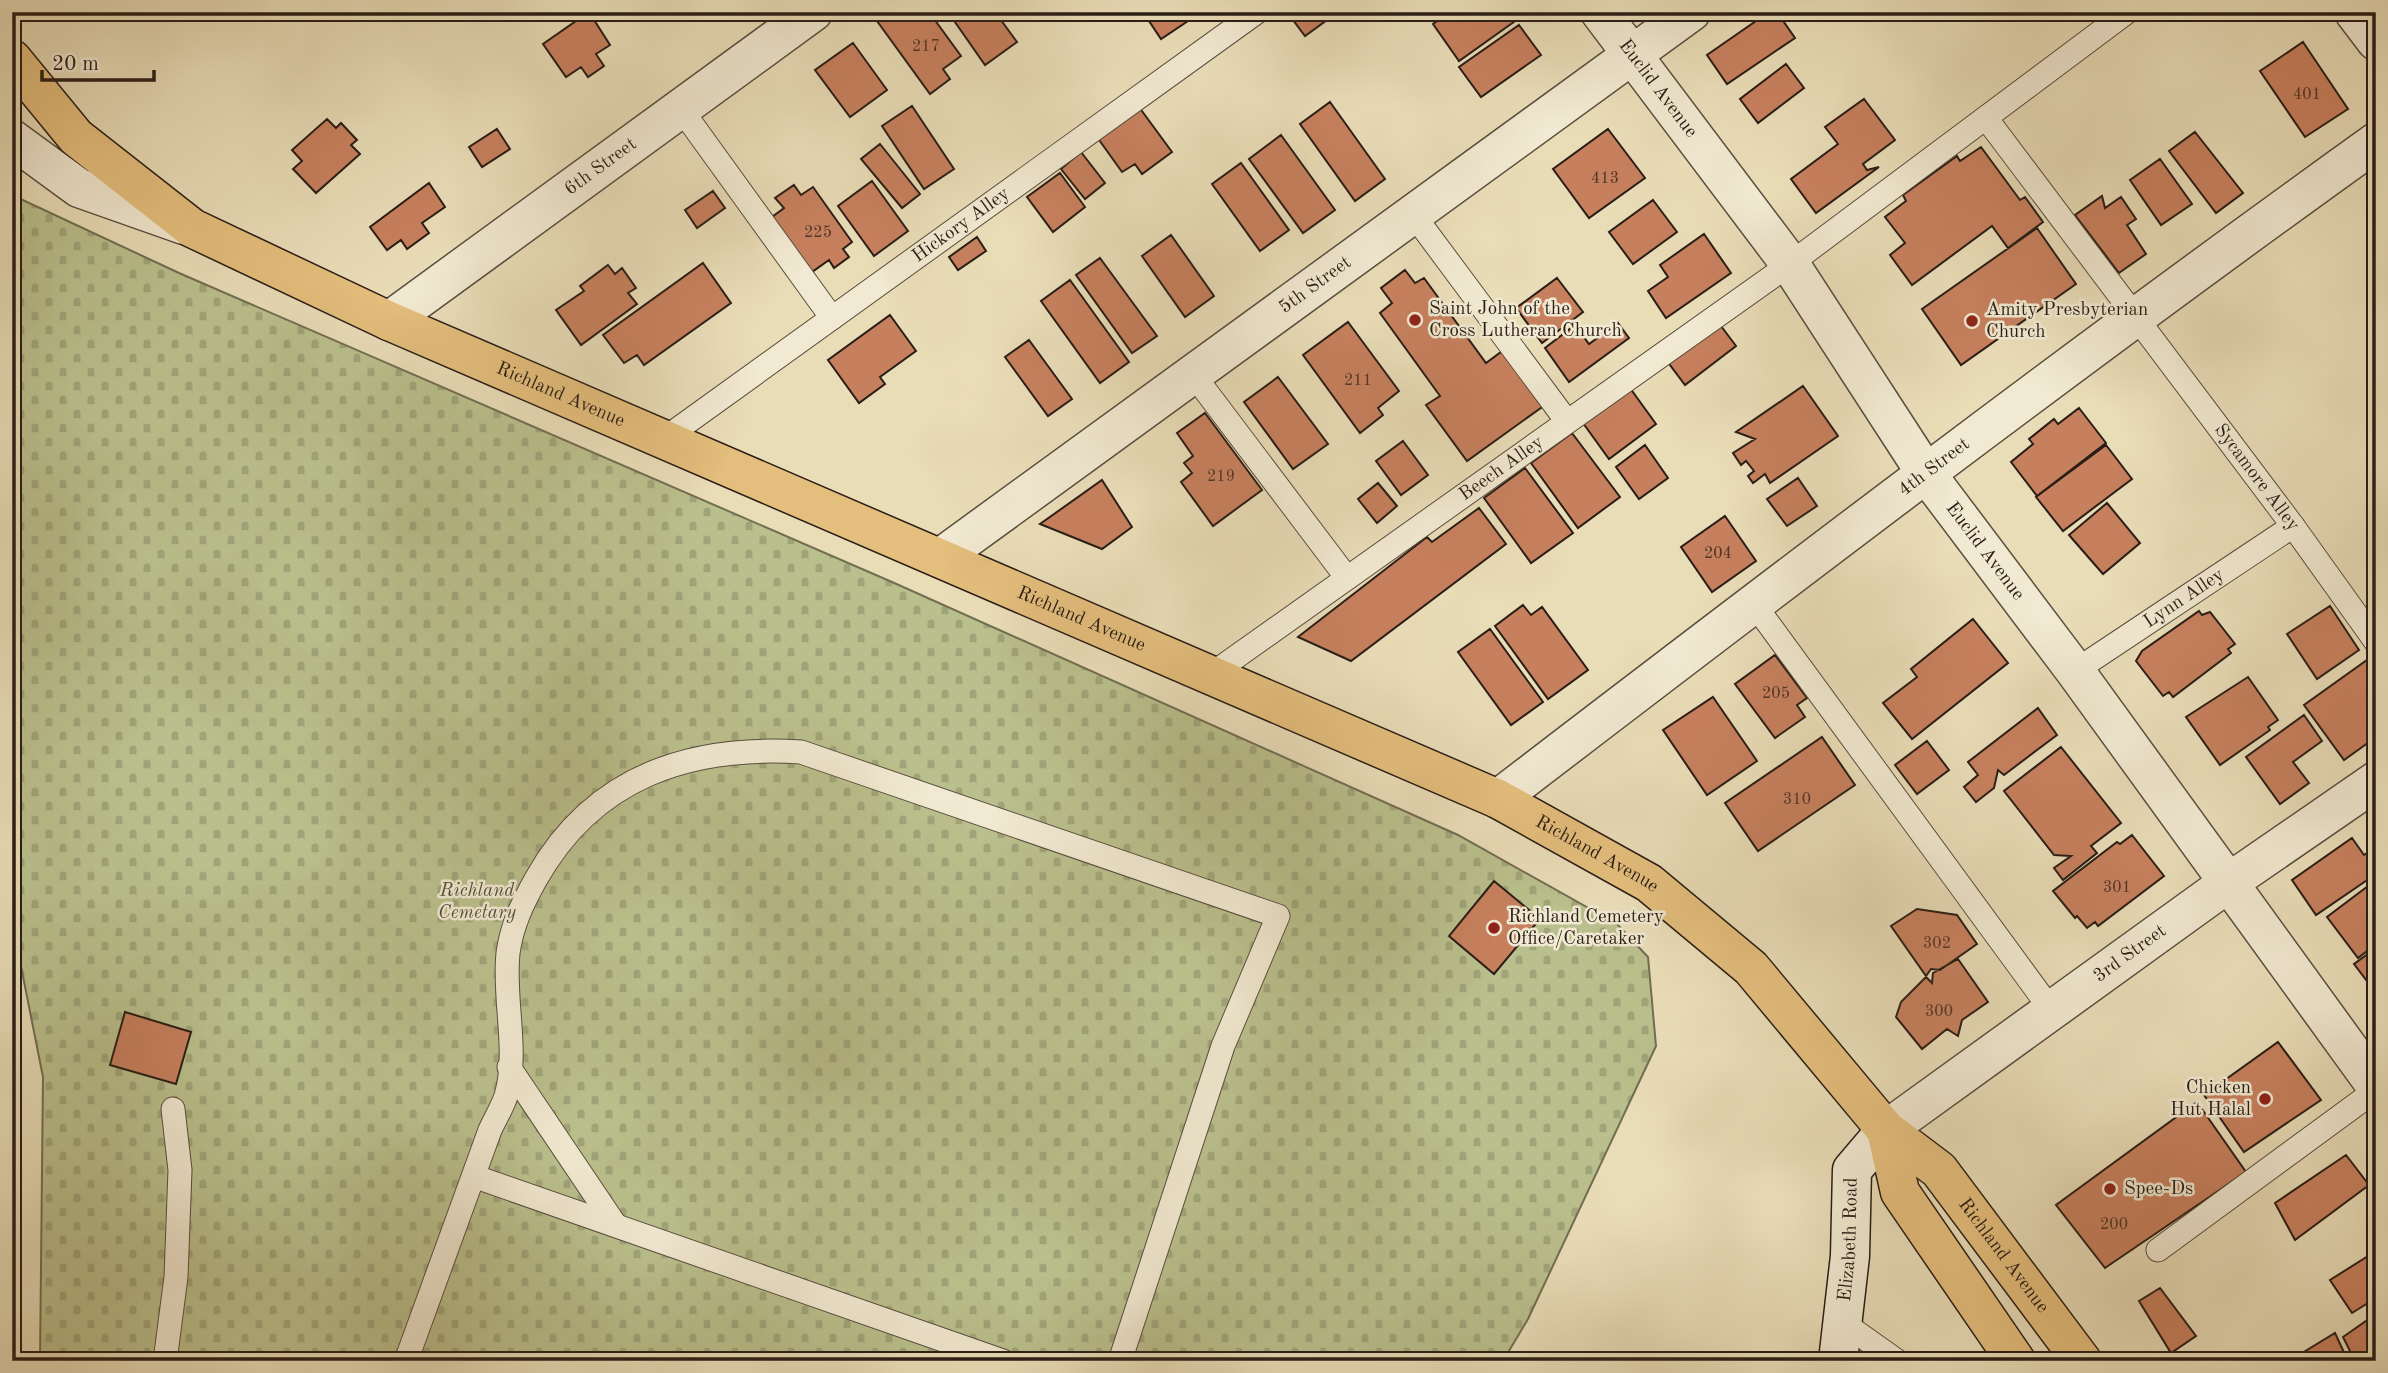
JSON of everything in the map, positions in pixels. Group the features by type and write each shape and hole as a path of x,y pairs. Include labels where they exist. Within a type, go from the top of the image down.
{"main road":[{"name":"Richland Avenue","path":"12,59 76,137 192,228 389,321 1498,799 1648,883 1751,968 1886,1130 1939,1170 2082,1361"},
{"name":"Richland Avenue","path":"1886,1130 1900,1192 2016,1361"}],"street":[{"name":"6th Street","path":"389,321 813,12"},
{"name":"Euclid Avenue","path":"1600,12 1790,264 1925,472 2075,671 2376,1088"},
{"name":"5th Street","path":"940,558 1692,12"},
{"path":"2354,12 2376,41"},
{"path":"12,139 79,188 192,228"},
{"name":"4th Street","path":"1498,799 1925,472 2135,315 2376,142"},
{"name":"3rd Street","path":"1886,1130 2228,883 2376,781"},
{"name":"Elizabeth Road","path":"1838,1361 1850,1256 1852,1170 1886,1130"}],"lane":[{"name":"Hickory Alley","path":"664,439 1257,12"},
{"name":"Beech Alley","path":"1212,674 1566,420 1790,264 2127,12"},
{"path":"681,109 832,318"},
{"name":"Sycamore Alley","path":"1986,118 2293,526 2376,642"},
{"path":"1413,214 1566,420"},
{"path":"1193,374 1347,578"},
{"name":"Lynn Alley","path":"2075,671 2293,526"},
{"path":"1754,604 2052,1011"},
{"path":"406,1361 476,1177 490,1130 506,1096 509,1067 508,954 516,916 564,834 611,793 660,768 763,750 801,752 1278,916 1223,1046 1120,1361"},
{"path":"509,1067 614,1223"},
{"path":"2158,1250 2376,1088"},
{"path":"165,1361 176,1277 180,1170 173,1109"},
{"path":"476,1177 1003,1361"},
{"path":"1842,1322 1897,1361"}],"green space":[{"name":"Richland Cemetary","path":"12,195 179,273 892,582 1458,835 1617,924 1648,957 1656,1046 1528,1319 1503,1361 40,1361 43,1077 12,921"}],"building":[{"path":"589,12 610,45 596,54 604,66 588,77 581,67 566,77 543,44"},
{"path":"889,12 929,12 961,56 943,69 950,79 930,94 877,21"},
{"path":"948,12 995,12 1017,42 985,65"},
{"path":"1143,12 1182,12 1188,21 1161,39"},
{"path":"1287,12 1338,12 1305,36"},
{"path":"1449,12 1525,14 1459,61 1433,24"},
{"path":"1769,12 1777,12 1795,38 1727,84 1707,55"},
{"path":"1519,25 1541,55 1481,97 1459,67"},
{"path":"2303,42 2348,109 2305,137 2260,71"},
{"path":"853,43 887,90 850,117 815,70"},
{"path":"1786,64 1804,88 1758,123 1740,99"},
{"path":"1864,99 1895,140 1863,164 1867,170 1879,167 1816,213 1791,179 1838,144 1825,127"},
{"path":"1330,102 1385,179 1355,201 1300,124"},
{"path":"912,106 954,169 924,189 882,126"},
{"path":"1139,107 1172,152 1142,174 1135,164 1122,172 1097,137"},
{"path":"327,119 336,128 341,123 357,140 351,145 360,154 316,193 293,169 302,161 292,150"},
{"path":"497,129 510,149 482,167 469,147"},
{"path":"1608,129 1645,178 1589,218 1553,169"},
{"path":"2195,132 2243,193 2216,213 2169,151"},
{"path":"1281,135 1335,210 1303,233 1249,159"},
{"path":"880,144 920,194 902,208 861,159"},
{"path":"1981,147 2020,200 2025,197 2043,222 2008,248 1992,226 1912,285 1890,255 1905,243 1885,217 1906,201 1903,195 1957,156 1960,161"},
{"path":"1081,152 1105,183 1085,199 1061,169"},
{"path":"2160,159 2192,204 2161,225 2130,180"},
{"path":"1241,163 1289,230 1260,251 1212,184"},
{"path":"1060,173 1085,207 1053,232 1027,197"},
{"path":"872,181 908,231 874,256 838,206"},
{"path":"429,183 445,207 422,223 429,233 407,249 401,240 387,250 370,227"},
{"path":"794,185 801,195 813,187 852,242 843,249 849,257 834,268 829,260 812,272 772,217 784,208 775,198"},
{"path":"713,191 725,208 697,228 685,210"},
{"path":"2102,196 2105,208 2121,197 2136,219 2127,225 2146,254 2119,273 2075,215"},
{"path":"1653,200 1677,232 1633,264 1609,232"},
{"path":"2037,228 2076,284 1961,365 1922,309"},
{"path":"1704,234 1731,273 1666,318 1648,291 1668,277 1660,265"},
{"path":"1171,235 1214,296 1185,317 1142,256"},
{"path":"977,237 986,251 958,270 949,257"},
{"path":"1100,258 1157,336 1132,353 1076,275"},
{"path":"703,263 731,303 644,365 637,355 624,363 603,335"},
{"path":"608,265 615,274 622,268 636,288 628,293 637,304 581,345 556,310 584,291 580,286"},
{"path":"1405,270 1415,283 1424,278 1486,363 1505,349 1545,405 1467,461 1426,405 1440,396 1380,313 1392,303 1381,288"},
{"path":"1557,278 1583,312 1542,343 1516,308"},
{"path":"1070,280 1129,362 1100,383 1041,301"},
{"path":"890,315 916,351 880,377 885,384 859,403 828,360"},
{"path":"1715,318 1736,346 1685,385 1664,357"},
{"path":"1348,322 1399,391 1378,408 1383,415 1360,433 1303,355"},
{"path":"1618,323 1629,338 1569,382 1545,348 1575,325 1589,344"},
{"path":"1029,340 1072,399 1048,416 1005,357"},
{"path":"1278,377 1328,444 1293,469 1244,402"},
{"path":"1803,386 1838,436 1770,483 1765,474 1753,483 1748,476 1754,471 1746,461 1741,465 1733,453 1755,439 1736,432"},
{"path":"1630,388 1656,424 1609,459 1583,423"},
{"path":"2079,408 2106,443 2037,496 2011,462 2033,444 2029,439 2054,419 2058,424"},
{"path":"1205,413 1262,490 1213,526 1181,482 1192,473 1184,463 1193,456 1177,433"},
{"path":"1572,433 1620,497 1578,528 1531,463"},
{"path":"1403,441 1428,475 1401,495 1376,461"},
{"path":"1645,445 1668,478 1639,499 1616,467"},
{"path":"2106,445 2132,479 2063,531 2036,497"},
{"path":"1525,468 1573,533 1531,563 1484,498"},
{"path":"1798,478 1817,506 1787,526 1767,499"},
{"path":"1102,480 1132,527 1102,549 1040,524"},
{"path":"1378,483 1397,506 1377,523 1358,499"},
{"path":"2107,503 2140,543 2103,574 2069,535"},
{"path":"1479,508 1506,544 1351,661 1298,637 1427,537 1432,542"},
{"path":"1725,516 1756,561 1712,592 1681,547"},
{"path":"1523,605 1531,615 1542,607 1588,670 1548,699 1495,626"},
{"path":"2330,606 2359,650 2317,679 2287,634"},
{"path":"2199,611 2202,615 2210,612 2235,644 2228,649 2231,653 2173,697 2169,692 2163,696 2136,661 2142,651"},
{"path":"1973,619 2008,663 1912,739 1883,703 1917,677 1911,669"},
{"path":"1490,629 1543,702 1511,725 1458,652"},
{"path":"1775,655 1807,698 1797,705 1805,717 1775,738 1735,684"},
{"path":"2374,655 2376,737 2344,760 2304,705"},
{"path":"2248,677 2278,720 2268,727 2270,730 2220,765 2186,717"},
{"path":"1713,697 1757,761 1707,795 1663,730"},
{"path":"2038,708 2057,735 2004,775 1998,770 1994,788 1976,802 1964,787 1978,775 1968,762"},
{"path":"2304,715 2322,741 2293,762 2309,783 2280,804 2246,757"},
{"path":"1822,737 1855,785 1758,851 1725,803"},
{"path":"1927,741 1949,770 1917,794 1895,765"},
{"path":"2061,747 2121,823 2091,846 2097,853 2063,880 2054,868 2071,856 2054,855 2004,791"},
{"path":"2132,835 2164,876 2098,926 2095,922 2087,928 2053,891 2117,842 2120,844"},
{"path":"2352,838 2364,855 2376,847 2376,874 2316,915 2292,880"},
{"path":"2376,880 2376,944 2358,958 2327,917"},
{"name":"Richland Cemetery Office/Caretaker","path":"1494,881 1540,919 1494,974 1449,936"},
{"path":"1917,909 1957,915 1977,944 1940,970 1931,969 1926,976 1891,926"},
{"path":"2376,948 2376,993 2354,964"},
{"path":"1958,959 1988,1002 1962,1020 1958,1036 1947,1029 1922,1049 1896,1017 1901,1002 1926,977 1932,983 1933,973"},
{"path":"125,1012 191,1032 176,1084 110,1065"},
{"path":"2278,1042 2321,1100 2244,1152 2204,1095"},
{"path":"2197,1102 2246,1172 2105,1268 2056,1205"},
{"path":"2346,1155 2369,1185 2295,1240 2275,1203"},
{"path":"2376,1251 2376,1298 2352,1313 2330,1280"},
{"path":"2160,1288 2196,1336 2171,1353 2139,1301"},
{"path":"2376,1314 2376,1361 2355,1361 2343,1337"},
{"path":"2335,1333 2348,1361 2289,1361"}],"place":[{"name":"Saint John of the Cross Lutheran Church","path":"1415,320"},
{"name":"Amity Presbyterian Church","path":"1972,321"},
{"name":"Richland Cemetery Office/Caretaker","path":"1494,928"},
{"name":"Chicken Hut Halal","path":"2265,1099"},
{"name":"Spee-Ds","path":"2110,1189"}]}
